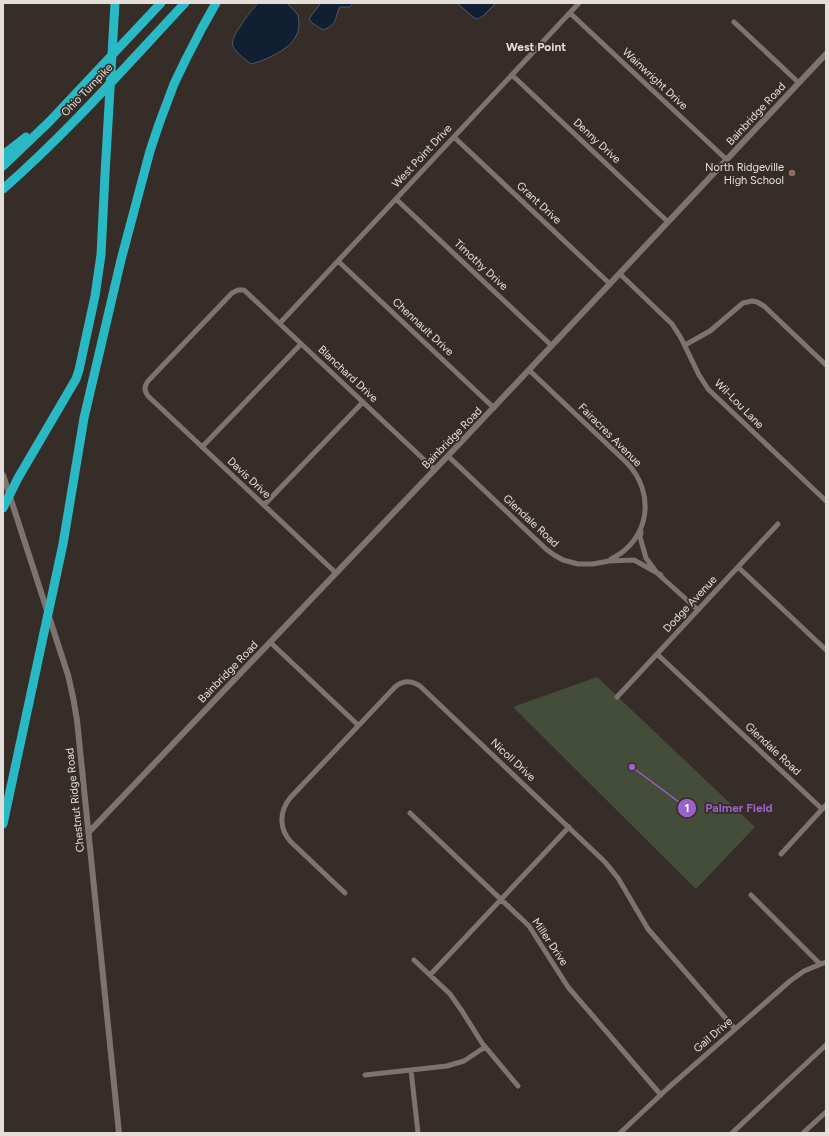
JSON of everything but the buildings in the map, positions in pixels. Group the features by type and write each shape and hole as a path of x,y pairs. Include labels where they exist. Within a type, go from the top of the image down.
{"highway":[{"path":"3,508 18,478 79,372 96,296 99,269 115,3"},
{"name":"Ohio Turnpike","path":"3,166 50,121 161,3"},
{"name":"Ohio Turnpike","path":"3,189 74,121 185,3"},
{"path":"3,824 63,544 84,418 121,260 150,151 164,110 180,72 216,3"},
{"path":"3,155 40,126 50,121"}],"street":[{"name":"West Point Drive","path":"280,323 579,3"},
{"name":"Wainwright Drive","path":"570,13 727,160"},
{"path":"734,22 799,83"},
{"name":"Bainbridge Road","path":"89,832 494,408 826,54"},
{"name":"Denny Drive","path":"512,75 668,222"},
{"name":"Grant Drive","path":"454,137 610,284"},
{"name":"Timothy Drive","path":"396,199 552,346"},
{"name":"Chennault Drive","path":"338,261 494,408"},
{"name":"Wil-Lou Lane","path":"620,274 666,318 677,331 698,375 708,389 826,501"},
{"name":"Blanchard Drive","path":"148,396 145,390 148,381 232,293 240,289 247,292 435,470"},
{"path":"685,345 710,331 743,303 752,301 764,306 826,365"},
{"path":"202,447 301,344"},
{"name":"Fairacres Avenue","path":"529,370 634,470 641,484 645,499 645,514 640,537 646,558 660,575 698,610"},
{"name":"Davis Drive","path":"148,396 336,573"},
{"path":"264,506 363,402"},
{"name":"Glendale Road","path":"448,456 554,555 563,560 583,565 598,564 609,560 634,560 660,575"},
{"name":"Chestnut Ridge Road","path":"3,475 68,675 73,697 89,832 119,1133"},
{"name":"Dodge Avenue","path":"617,697 778,524"},
{"name":"Fairacres Avenue","path":"609,560 622,553 636,538 641,529"},
{"path":"738,567 826,650"},
{"path":"270,642 358,725"},
{"name":"Glendale Road","path":"657,654 824,807"},
{"name":"Nicoll Drive","path":"345,893 291,842 283,831 281,820 283,810 286,803 395,687 400,683 407,681 416,683 605,862 615,874 648,929 735,1029"},
{"path":"781,854 824,807"},
{"name":"Miller Drive","path":"410,812 529,926 568,988 661,1094"},
{"path":"430,975 569,827"},
{"path":"751,895 820,964"},
{"path":"414,960 442,986 456,1002 485,1047 518,1086"},
{"name":"Gail Drive","path":"620,1133 661,1094 794,978 804,971 826,962"},
{"path":"732,1133 826,1045"},
{"path":"366,1075 452,1065 470,1058 485,1047"},
{"path":"411,1070 418,1133"},
{"path":"803,1133 826,1112"}],"green space":[{"path":"597,677 755,827 696,889 513,707"}],"water":[{"path":"258,3 287,3 298,15 299,28 293,41 283,50 270,57 251,64 236,51 233,46 233,42 234,36"},
{"path":"321,3 353,3 350,7 340,7 334,23 323,30 312,23 309,19"},
{"path":"457,3 496,3 478,19 474,18"}],"place":[{"name":"North Ridgeville High School","path":"792,173"},
{"name":"Palmer Field","path":"632,767"}],"district":[{"name":"West Point","path":"536,47"}]}
